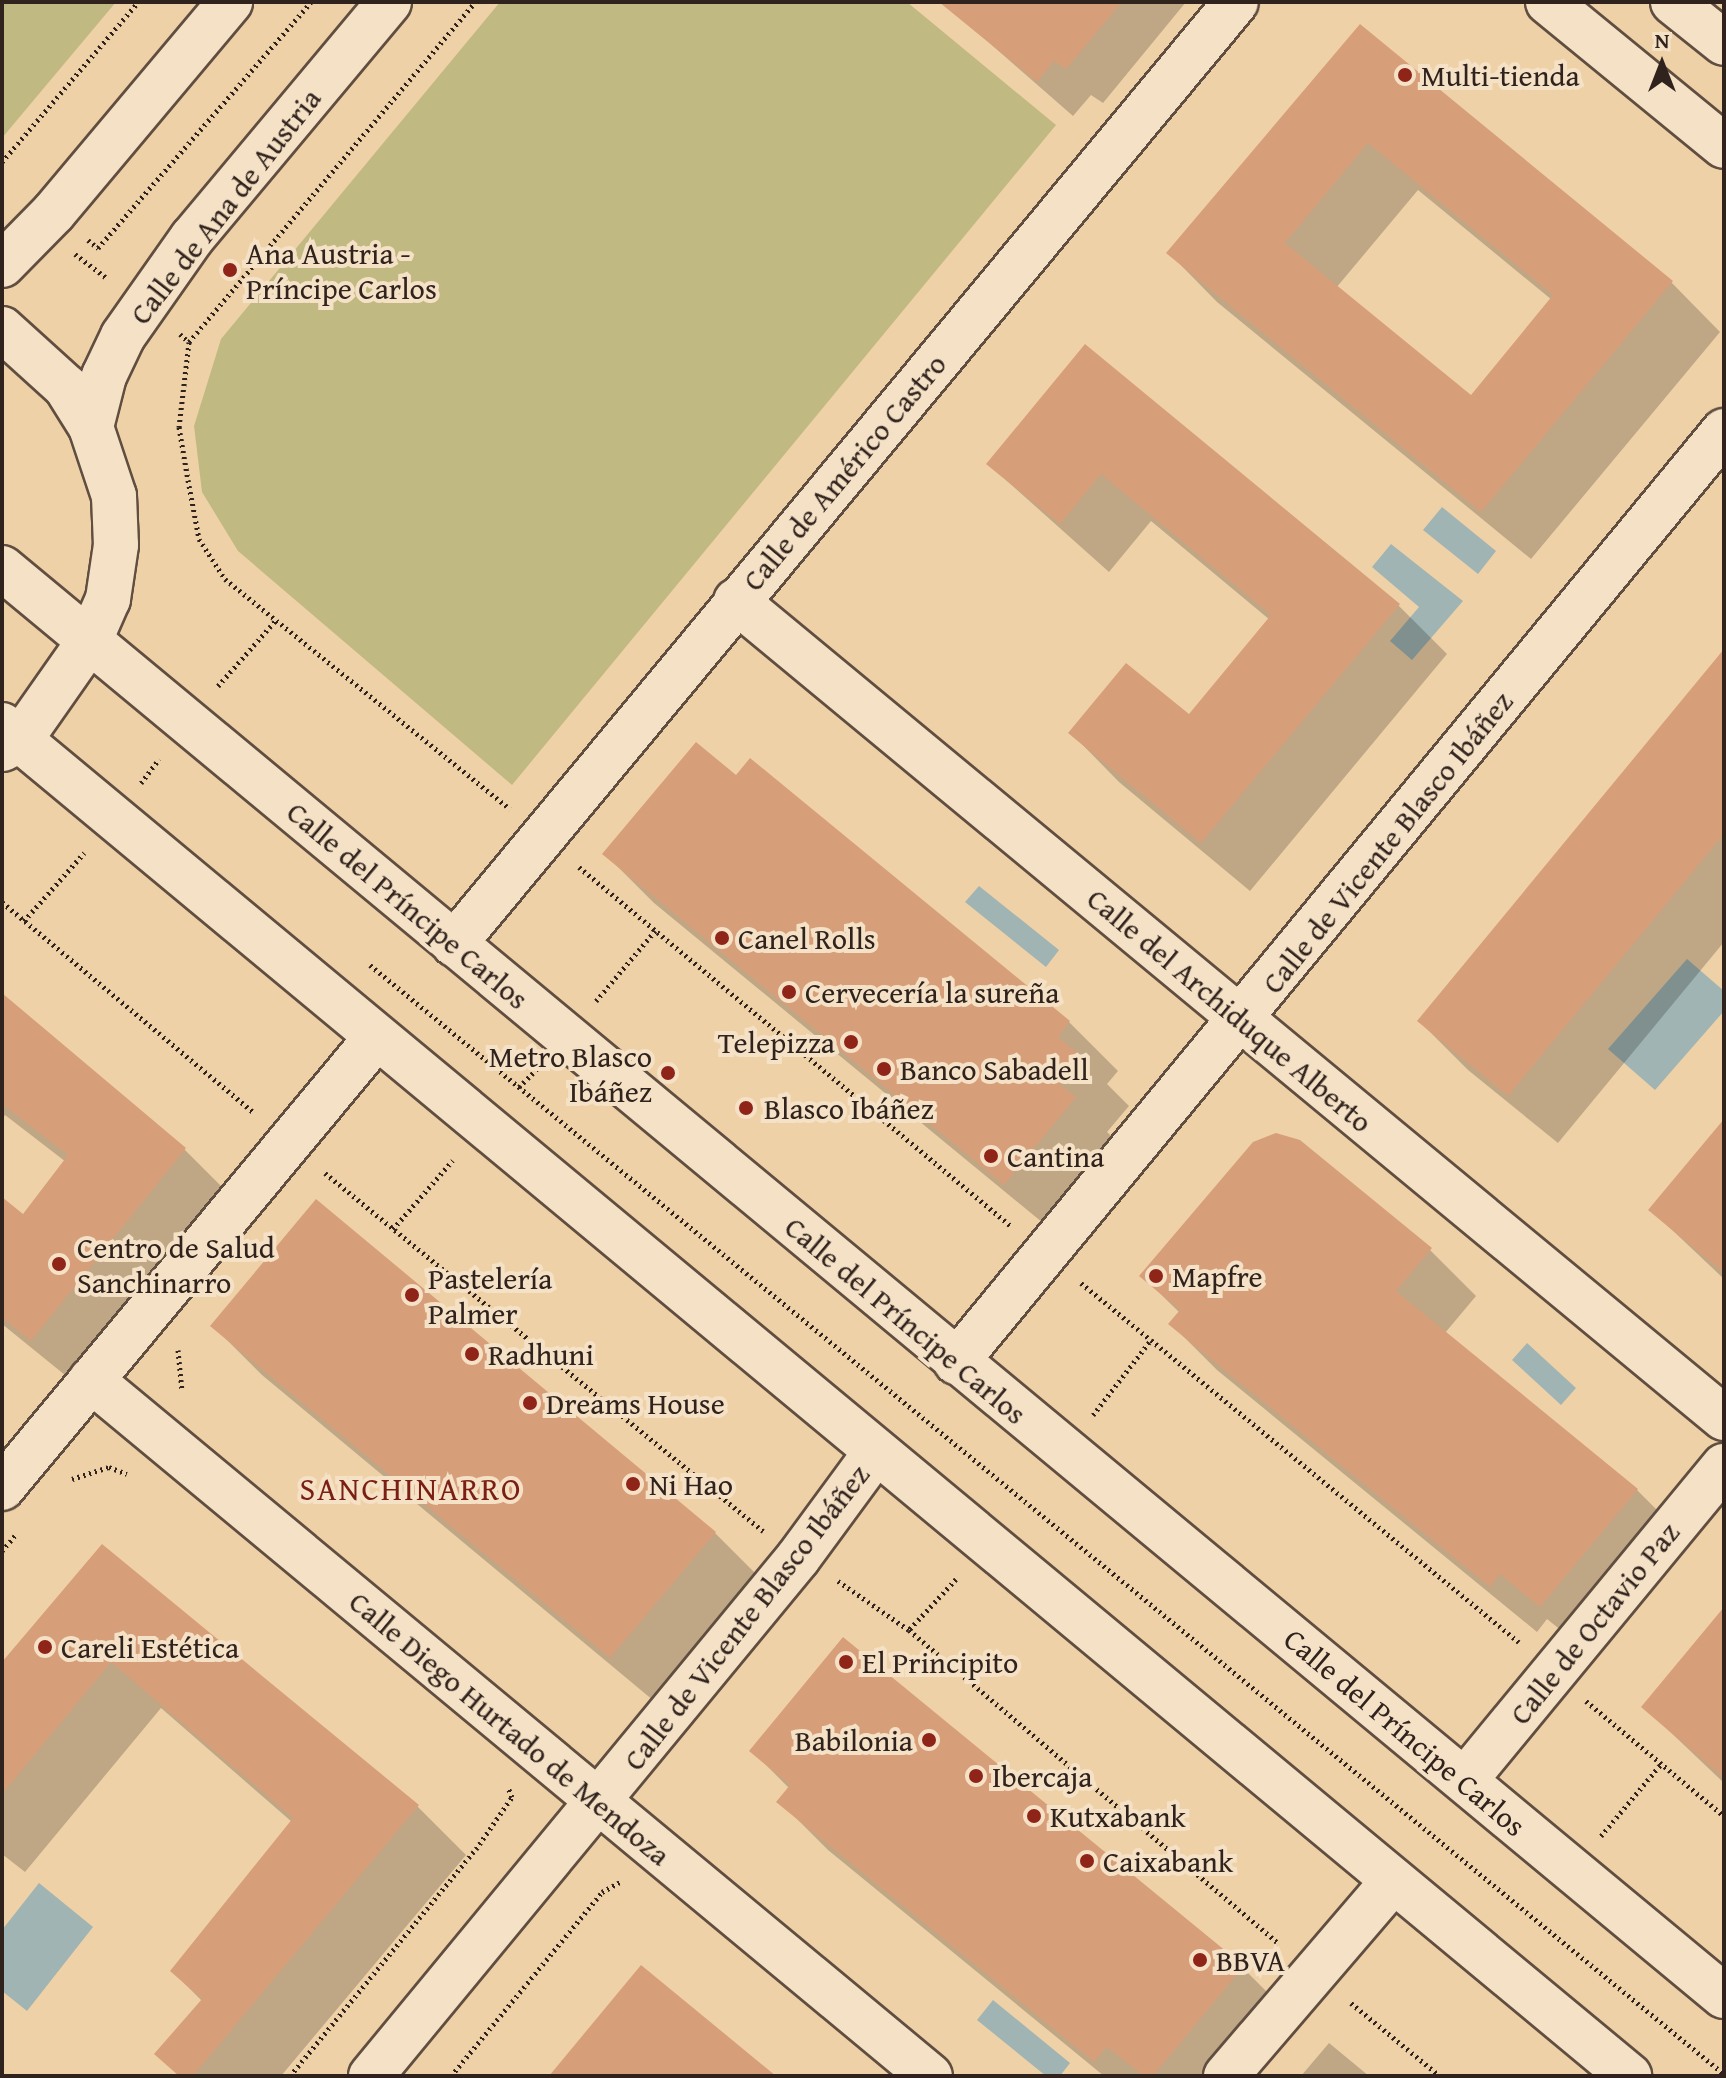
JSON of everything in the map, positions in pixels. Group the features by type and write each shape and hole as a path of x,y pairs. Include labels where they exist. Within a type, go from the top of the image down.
{"street":[{"path":"2,265 54,212 230,2"},
{"name":"Calle de Ana de Austria","path":"91,427 104,376 123,336 192,238 389,2"},
{"name":"Calle de Américo Castro","path":"454,944 1236,2"},
{"path":"1548,2 1724,145"},
{"path":"1673,2 1724,43"},
{"path":"2,329 66,387 91,427 114,496 116,545 108,599 90,640 8,738 114,818 1629,2076"},
{"name":"Calle de Vicente Blasco Ibáñez","path":"956,1362 1724,431"},
{"name":"Calle del Príncipe Carlos","path":"2,568 1724,1996"},
{"name":"Calle del Archiduque Alberto","path":"736,601 1724,1418"},
{"path":"2,1488 376,1038"},
{"name":"Calle Diego Hurtado de Mendoza","path":"91,1380 930,2076"},
{"name":"Calle de Vicente Blasco Ibáñez","path":"371,2076 798,1558 875,1453"},
{"name":"Calle de Octavio Paz","path":"1465,1780 1724,1466"},
{"path":"1226,2076 1393,1881"}],"path":[{"path":"2,162 138,2"},
{"path":"86,238 98,248 311,2"},
{"path":"475,2 189,342 179,427 199,539 225,579 542,836 1724,1816"},
{"path":"70,251 107,278"},
{"path":"170,326 189,342"},
{"path":"24,921 114,818 188,722 276,620"},
{"path":"143,780 155,790"},
{"path":"393,1229 482,1126 566,1038 655,931"},
{"path":"361,958 1724,2074"},
{"path":"321,1170 798,1558 909,1630 1287,1951"},
{"path":"1064,1451 1151,1340"},
{"path":"909,1630 959,1576"},
{"path":"1573,1871 1661,1764"},
{"path":"290,2076 476,1849 512,1797 504,1774"},
{"path":"451,2076 602,1892 628,1879 636,1882"},
{"path":"1347,2000 1440,2076"}],"shaded area":[{"path":"2,2 116,2 2,138"},
{"path":"500,2 907,2 1056,125 512,785 238,551 202,492 194,426 221,339"},
{"path":"1442,507 1496,551 1478,574 1423,530"},
{"path":"1391,544 1463,601 1412,660 1390,641 1419,607 1372,567"},
{"path":"979,886 1059,950 1046,967 965,902"},
{"path":"1687,959 1724,991 1724,1011 1655,1090 1608,1049"},
{"path":"1527,1343 1576,1388 1561,1405 1512,1360"},
{"path":"39,1883 93,1927 27,2011 2,1991 2,1930"},
{"path":"993,2000 1070,2063 1060,2076 1046,2076 977,2020"}],"building":[{"path":"939,2 1122,2 1066,69 1054,61 1037,82"},
{"path":"1360,24 1673,281 1481,512 1166,253","holes":["1368,143 1553,295 1471,395 1285,243"]},
{"path":"1085,344 1400,604 1201,843 1068,733 1126,663 1189,714 1271,615 1101,474 1060,524 986,464"},
{"path":"1724,649 1724,834 1508,1096 1417,1021"},
{"path":"696,742 736,775 750,758 1070,1021 1058,1037 1081,1056 1058,1083 1076,1097 1004,1185 602,854"},
{"path":"2,993 186,1148 31,1341 2,1317 2,1197 23,1214 68,1155 2,1104"},
{"path":"1724,1119 1724,1273 1648,1210"},
{"path":"1276,1133 1300,1140 1432,1248 1396,1291 1638,1489 1540,1607 1500,1574 1490,1587 1168,1324 1180,1310 1139,1276 1253,1142"},
{"path":"316,1199 716,1532 610,1658 210,1326"},
{"path":"102,1544 419,1805 193,2076 179,2076 154,2054 202,1999 170,1971 293,1818 111,1662 2,1794 2,1662"},
{"path":"1724,1607 1724,1778 1641,1707"},
{"path":"843,1637 1244,1966 1153,2076 1144,2076 1107,2047 1094,2062 776,1802 790,1785 749,1751"},
{"path":"641,1965 776,2076 549,2076"}],"place":[{"name":"Multi-tienda","path":"1405,75"},
{"name":"Ana Austria - Príncipe Carlos","path":"230,270"},
{"name":"Canel Rolls","path":"722,938"},
{"name":"Cervecería la sureña","path":"789,992"},
{"name":"Telepizza","path":"851,1042"},
{"name":"Banco Sabadell","path":"884,1069"},
{"name":"Metro Blasco Ibáñez","path":"668,1073"},
{"name":"Blasco Ibáñez","path":"746,1108"},
{"name":"Cantina","path":"991,1156"},
{"name":"Centro de Salud Sanchinarro","path":"59,1264"},
{"name":"Mapfre","path":"1156,1276"},
{"name":"Pastelería Palmer","path":"412,1295"},
{"name":"Radhuni","path":"472,1354"},
{"name":"Dreams House","path":"530,1403"},
{"name":"Ni Hao","path":"633,1484"},
{"name":"Careli Estética","path":"45,1647"},
{"name":"El Principito","path":"846,1662"},
{"name":"Babilonia","path":"929,1740"},
{"name":"Ibercaja","path":"976,1776"},
{"name":"Kutxabank","path":"1034,1816"},
{"name":"Caixabank","path":"1087,1861"},
{"name":"BBVA","path":"1200,1960"}],"district":[{"name":"SANCHINARRO","path":"411,1489"}]}
